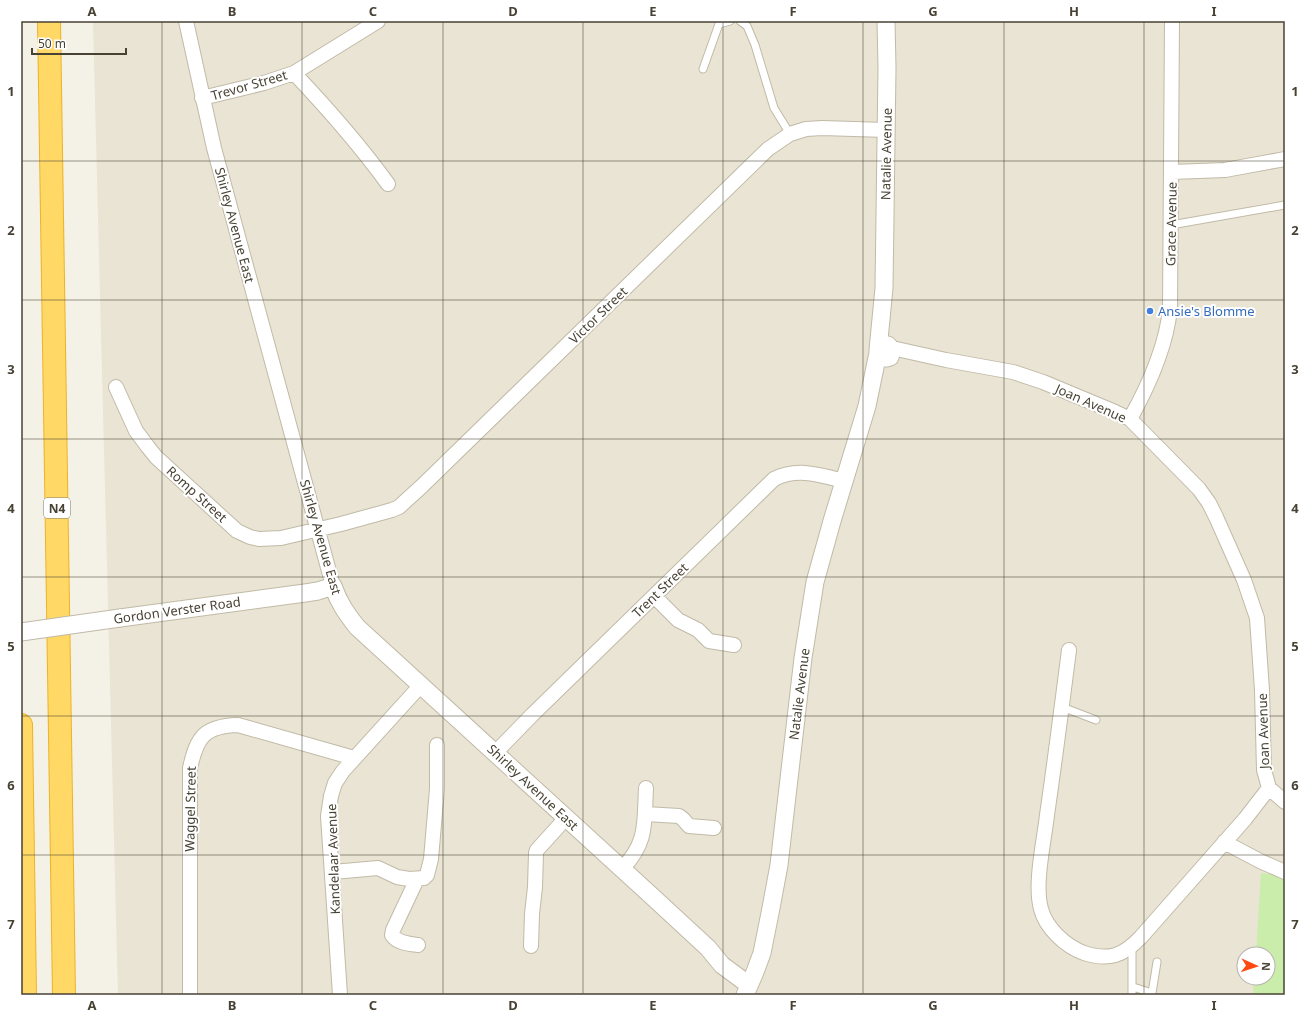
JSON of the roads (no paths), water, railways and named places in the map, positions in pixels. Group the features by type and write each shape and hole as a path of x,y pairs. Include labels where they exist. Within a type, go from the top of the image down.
{"highway":[{"name":"N4","path":"49,21 64,995"},
{"path":"51,163 55,105 55,21"},
{"path":"21,725 25,995"}],"street":[{"name":"Shirley Avenue East","path":"186,21 202,98 234,225 333,586 339,602 358,627 708,948 722,965 747,990"},
{"name":"Trevor Street","path":"202,98 268,82 294,73 378,21"},
{"name":"Natalie Avenue","path":"747,990 759,963 766,938 778,865 815,582 867,406 886,352 884,288 887,61 886,21"},
{"name":"Grace Avenue","path":"1130,419 1157,363 1167,333 1170,309 1172,21"},
{"path":"294,73 356,141 388,184"},
{"name":"Victor Street","path":"318,529 372,516 396,508 403,503 768,149 790,134 800,130 812,128 886,130"},
{"path":"1172,172 1225,170 1285,159"},
{"name":"Joan Avenue","path":"886,352 1007,370 1096,404 1130,419 1199,489 1209,503 1225,536 1252,601 1258,621 1262,690 1264,770 1269,788"},
{"name":"Romp Street","path":"116,387 136,431 156,457 237,531 250,537 260,539 281,538 318,529"},
{"name":"Trent Street","path":"495,753 532,715 774,480 785,475 806,472 844,481"},
{"name":"Gordon Verster Road","path":"21,632 312,592 333,586"},
{"path":"654,596 678,620 698,630 710,641 734,645"},
{"path":"1069,650 1038,895 1041,910 1047,924 1069,945 1081,952 1097,956 1120,954 1132,946 1224,842 1269,788 1285,802"},
{"name":"Kandelaar Avenue","path":"340,995 333,872 328,816 331,796 339,777 354,758 421,685"},
{"name":"Waggel Street","path":"190,995 190,768 197,743 211,730 226,725 238,725 354,758"},
{"path":"333,872 378,868 397,877 416,879 424,878 427,875 432,859 437,789 437,745"},
{"path":"622,869 633,856 642,839 646,788"},
{"path":"645,814 679,816 689,826 714,828"},
{"path":"531,946 532,914 536,887 536,853 566,818"},
{"path":"1224,842 1285,872"},
{"path":"416,879 392,935 397,940 406,944 418,945"}],"lane":[{"path":"703,69 719,24 730,21"},
{"path":"740,21 747,26 755,45 774,108 790,134"},
{"path":"1171,225 1285,205"},
{"path":"1062,707 1096,720"},
{"path":"1132,946 1132,995"},
{"path":"1133,987 1152,994 1157,962"}],"place":[{"name":"Ansie's Blomme","path":"1150,311"}]}
